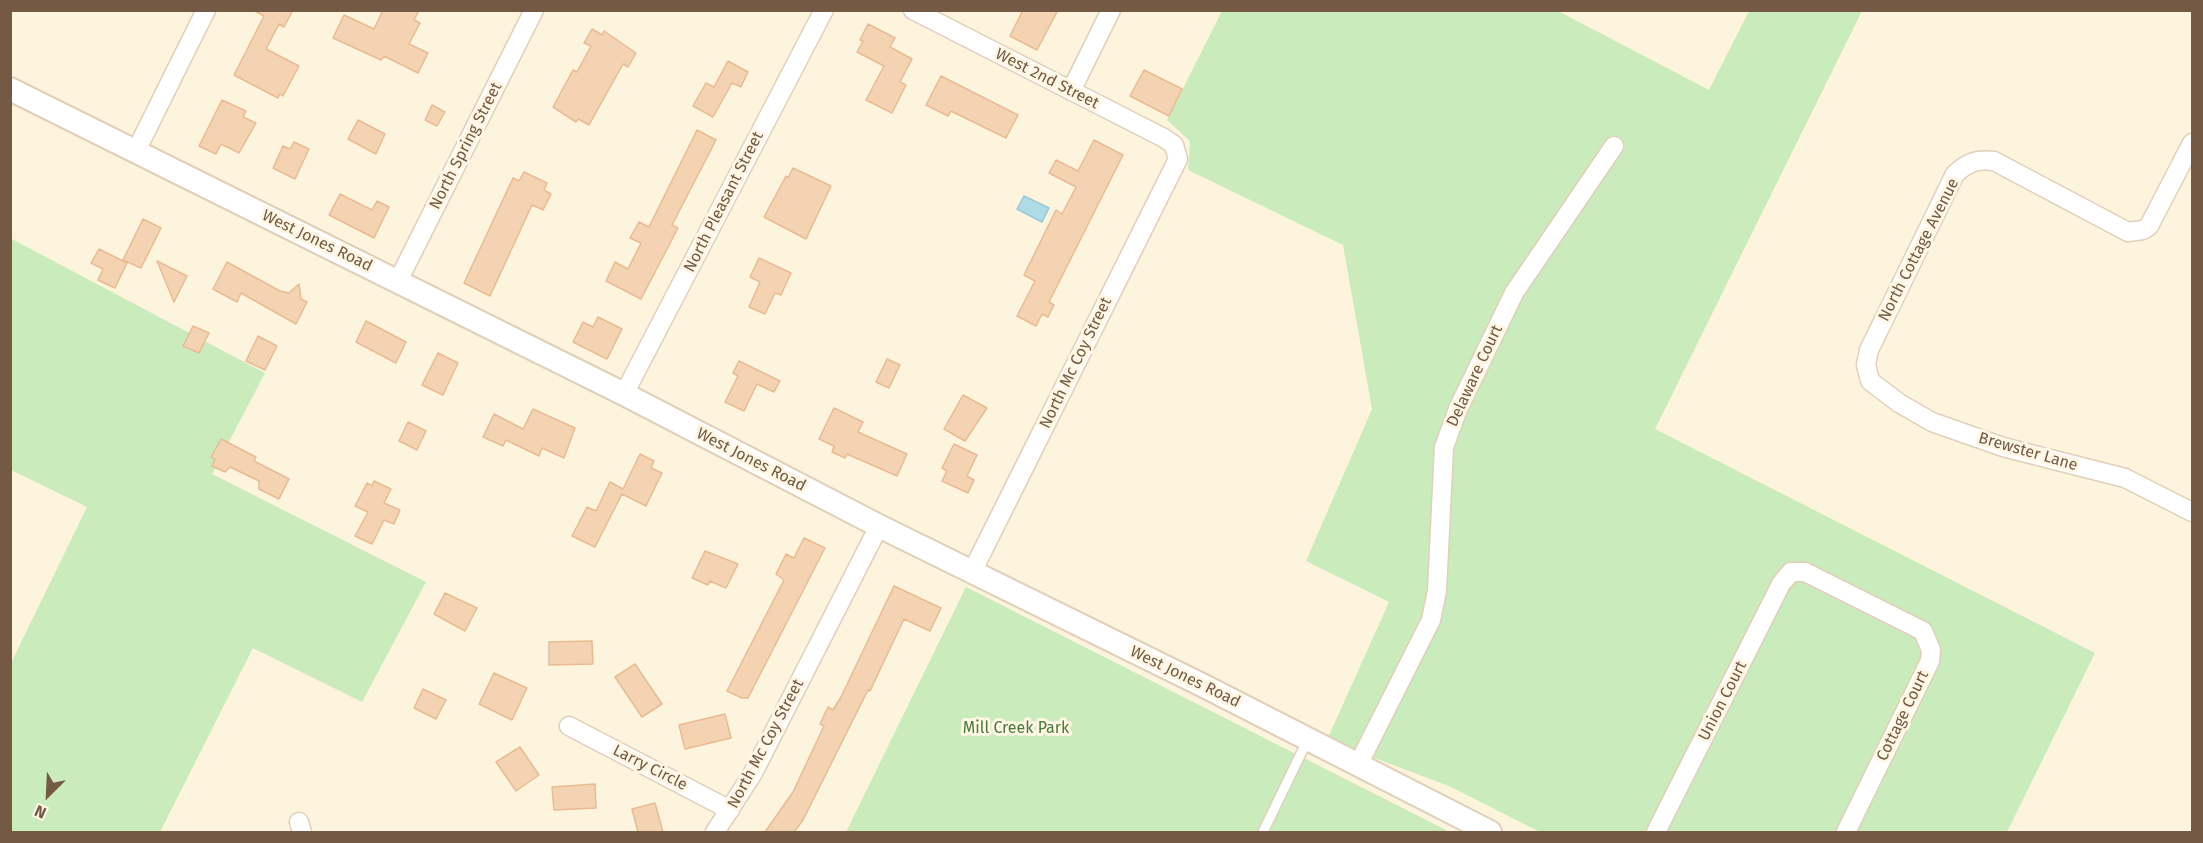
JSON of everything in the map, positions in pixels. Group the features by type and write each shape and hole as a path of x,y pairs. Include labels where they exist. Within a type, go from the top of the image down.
{"street":[{"path":"136,151 206,10"},
{"name":"North Spring Street","path":"398,281 534,10"},
{"name":"North Pleasant Street","path":"624,394 824,10"},
{"name":"West 2nd Street","path":"913,10 1164,138 1174,145 1176,153"},
{"path":"1071,91 1111,10"},
{"name":"West Jones Road","path":"10,89 624,394 879,526 1490,832"},
{"name":"North Cottage Avenue","path":"1870,381 1866,365 1869,350 1955,174 1965,164 1979,159 1994,161 2128,232 2143,230 2149,226 2193,143"},
{"name":"Delaware Court","path":"1358,765 1431,620 1437,591 1444,447 1458,409 1514,293 1614,146"},
{"name":"North Mc Coy Street","path":"972,572 1178,159 1176,153"},
{"name":"Brewster Lane","path":"1870,381 1899,403 1932,422 2003,447 2125,478 2193,512"},
{"name":"North Mc Coy Street","path":"715,832 753,774 879,526"},
{"name":"Union Court","path":"1656,832 1781,584 1791,572"},
{"name":"Cottage Court","path":"1791,572 1805,572 1923,632 1931,650 1930,661 1846,832"},
{"name":"Larry Circle","path":"569,726 730,810"}],"lane":[{"path":"1263,832 1308,740"}],"green space":[{"path":"1222,11 1558,11 1709,90 1749,11 1862,11 1655,429 2095,653 2007,832 1540,832 1449,786 1327,740 1389,602 1306,561 1372,409 1343,245 1188,170 1190,141 1167,120"},
{"path":"10,238 265,373 212,474 426,582 362,702 253,648 160,832 11,832 11,663 87,507 11,470"},
{"name":"Mill Creek Park","path":"966,587 1450,832 846,832"}],"water":[{"path":"1024,196 1049,208 1042,222 1017,209"}],"building":[{"path":"253,10 293,10 284,27 279,24 266,49 299,66 283,96 280,94 278,98 234,75 264,16"},
{"path":"383,10 419,10 414,20 420,23 409,44 428,53 418,73 384,56 381,60 333,38 344,15 374,29"},
{"path":"1023,10 1058,10 1037,50 1010,36"},
{"path":"868,24 895,38 890,47 912,59 900,82 906,85 892,113 866,100 884,66 857,52"},
{"path":"592,29 602,35 604,31 636,53 628,67 623,64 589,125 578,119 576,122 553,107 573,70 577,72 591,46 584,43"},
{"path":"728,61 748,72 741,87 732,83 713,117 693,106 706,83 714,87"},
{"path":"1144,70 1182,89 1169,116 1130,96"},
{"path":"941,76 1018,115 1006,138 951,111 948,116 926,105"},
{"path":"222,100 246,111 243,117 256,123 239,153 221,144 216,154 199,146"},
{"path":"432,105 445,112 437,126 425,120"},
{"path":"358,120 385,134 376,154 348,139"},
{"path":"697,130 716,140 672,225 678,228 641,299 606,281 615,262 628,269 641,243 630,238 639,222 649,227"},
{"path":"1094,140 1123,155 1049,302 1054,305 1048,317 1042,314 1036,326 1017,316 1035,281 1024,275 1056,210 1062,214 1076,187 1049,173 1056,160 1078,171"},
{"path":"294,142 309,149 295,179 273,168 283,146 290,149"},
{"path":"793,168 831,186 806,239 764,217 786,176 788,178"},
{"path":"524,172 547,183 544,190 551,194 543,210 532,205 490,296 464,283 513,178 519,181"},
{"path":"340,194 372,210 377,201 389,207 374,238 329,215"},
{"path":"143,219 161,228 141,268 123,260"},
{"path":"99,249 127,263 115,288 98,280 103,269 91,263"},
{"path":"759,258 791,273 781,295 775,293 765,314 749,307 760,282 750,277"},
{"path":"157,261 187,276 174,302"},
{"path":"227,262 280,291 289,293 299,284 301,299 307,302 296,324 241,293 237,302 213,289"},
{"path":"598,317 622,329 607,359 573,342 583,322 593,327"},
{"path":"366,321 406,342 396,363 356,342"},
{"path":"193,326 209,333 199,353 183,346"},
{"path":"258,336 277,346 265,370 246,361"},
{"path":"438,353 458,363 443,395 422,385"},
{"path":"887,359 900,365 889,388 876,382"},
{"path":"739,361 780,381 774,392 757,384 744,411 725,402 738,376 733,373"},
{"path":"963,395 987,408 965,441 944,429"},
{"path":"834,408 863,422 858,432 907,454 897,476 847,454 845,458 832,452 834,446 819,439"},
{"path":"533,409 575,428 564,458 542,448 539,456 506,440 503,446 483,437 494,414 523,429"},
{"path":"408,422 426,431 417,450 399,441"},
{"path":"221,439 256,457 254,461 289,479 279,499 259,489 259,481 230,467 225,472 212,466 215,459 211,457"},
{"path":"954,444 977,455 967,476 974,480 968,493 942,481 947,471 942,468"},
{"path":"640,454 654,461 651,468 662,473 646,506 622,494 595,547 572,536 587,507 596,511 610,482 623,489"},
{"path":"374,481 391,489 384,503 400,510 394,524 384,520 372,544 355,536 368,512 355,506 367,483 372,486"},
{"path":"804,538 825,548 748,698 742,698 727,691 784,580 776,574 786,554 794,558"},
{"path":"705,551 738,564 726,588 710,581 708,585 692,578"},
{"path":"894,586 941,608 930,631 904,619 870,691 868,690 803,820 794,832 765,832 793,792 824,726 820,724 828,707 833,710 841,697"},
{"path":"445,593 477,608 465,631 434,614"},
{"path":"592,641 593,664 549,665 549,642"},
{"path":"635,664 662,704 642,717 615,677"},
{"path":"494,673 527,688 512,720 479,704"},
{"path":"423,689 446,700 436,719 414,708"},
{"path":"725,714 731,738 685,749 679,725"},
{"path":"520,747 539,775 516,791 496,762"},
{"path":"595,784 596,808 554,810 552,787"},
{"path":"655,803 663,832 638,832 632,809"}]}
